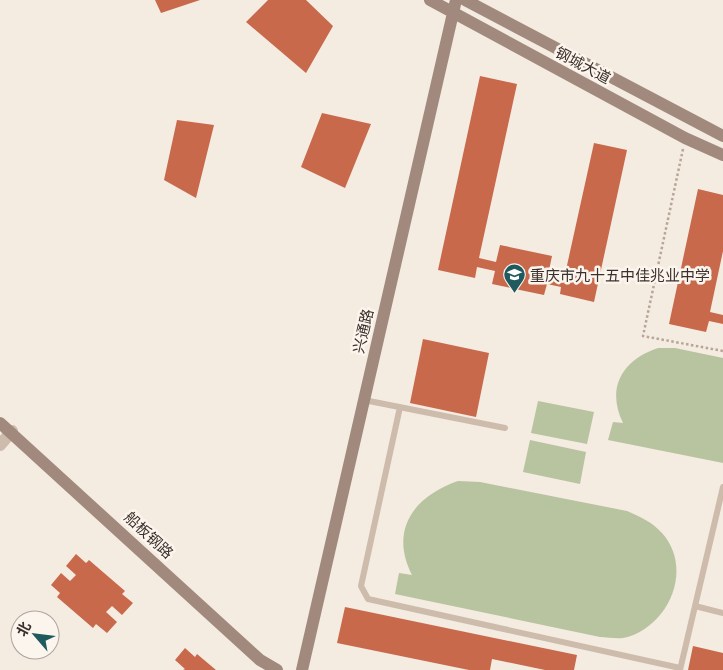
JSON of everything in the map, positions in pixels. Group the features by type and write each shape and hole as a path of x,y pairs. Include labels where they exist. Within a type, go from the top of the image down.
{"street":[{"name":"钢城大道","path":"430,0 685,138 723,155"},
{"name":"兴通路","path":"302,670 456,0"},
{"name":"钢城大道","path":"464,0 723,136"},
{"name":"船板钢路","path":"0,423 12,431 260,660 277,670"},
{"path":"0,446 12,431"}],"lane":[{"path":"364,400 505,428"},
{"path":"400,407 361,586 368,599 680,669 723,487"},
{"path":"695,606 723,613"}],"path":[{"path":"685,138 643,336 723,351"}],"green space":[{"path":"658,348 675,348 723,358 723,463 608,440 613,422 623,423 616,398 617,387 621,377 635,360 645,353"},
{"path":"538,401 594,412 587,444 531,433"},
{"path":"530,440 586,452 580,484 523,472"},
{"path":"458,481 480,482 627,511 650,523 662,533 672,548 676,564 676,580 671,596 663,611 652,623 639,632 623,638 614,638 600,637 395,594 399,573 412,575 403,543 405,529 410,517 418,505 429,496"}],"building":[{"path":"155,0 200,0 161,13"},
{"path":"268,0 306,0 333,26 306,73 246,22"},
{"path":"480,76 517,84 479,258 496,262 500,245 552,256 548,275 564,279 594,143 627,150 594,302 560,294 561,287 547,284 544,295 492,284 495,271 477,267 475,278 438,270"},
{"path":"322,113 371,124 345,188 301,167"},
{"path":"177,120 214,125 196,198 164,180"},
{"path":"698,189 723,195 723,251 710,312 723,315 723,324 709,321 706,332 669,324"},
{"path":"423,339 489,353 476,417 410,403"},
{"path":"76,554 86,563 89,560 125,591 122,594 133,603 122,615 112,606 106,612 117,622 107,633 96,624 93,628 57,597 60,593 51,585 61,573 70,581 76,575 66,566"},
{"path":"345,607 577,655 574,670 545,670 492,659 490,670 469,670 337,643"},
{"path":"693,646 723,653 723,670 688,670"},
{"path":"185,648 195,657 197,654 216,670 183,670 185,669 175,660"}],"place":[{"name":"重庆市九十五中佳兆业中学","path":"514,294"}]}
